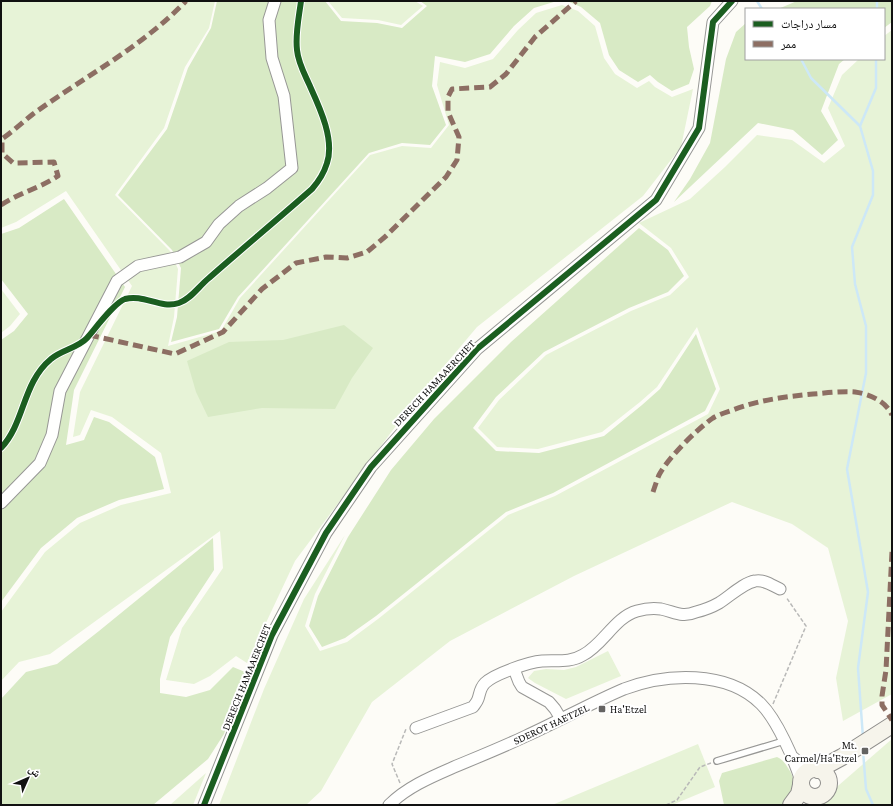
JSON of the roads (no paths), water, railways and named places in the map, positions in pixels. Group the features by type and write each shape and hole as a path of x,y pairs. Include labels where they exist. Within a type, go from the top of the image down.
{"street":[{"path":"1,504 40,463 52,435 60,391 117,281 138,266 180,257 206,242 219,224 239,206 267,188 292,168 284,96 272,58 269,20 275,1"},
{"name":"DERECH HAMAAERCHET","path":"204,805 272,634 326,533 371,467 477,349 656,200 699,128 713,22 732,1"},
{"path":"416,728 473,707 478,700 480,690 485,683 494,677 533,662 558,662 583,656 626,616 636,611 660,609 684,616 718,604 747,584 755,581 763,581 780,589"},
{"path":"514,669 522,687 549,702 561,719"},
{"name":"SDEROT HAETZEL","path":"389,805 405,793 432,777 527,736 625,689 651,681 678,677 704,679 726,683 747,692 761,704 773,718 796,760 805,768 812,778"},
{"path":"792,805 812,778 835,768 849,752 892,725"},
{"path":"809,801 809,796 805,793 812,778"}],"lane":[{"path":"717,761 786,744"}],"waterway":[{"path":"757,1 761,8"},
{"path":"877,1 877,8"},
{"path":"802,60 811,78 860,126"},
{"path":"863,738 858,668 868,592 847,469 866,373 866,326 855,284 852,247 873,195 873,171 860,126 876,88 876,60"},
{"path":"863,751 866,789 873,805"}],"place":[{"name":"Ha'Etzel","path":"602,709"},
{"name":"Mt. Carmel/Ha'Etzel","path":"865,751"}]}
